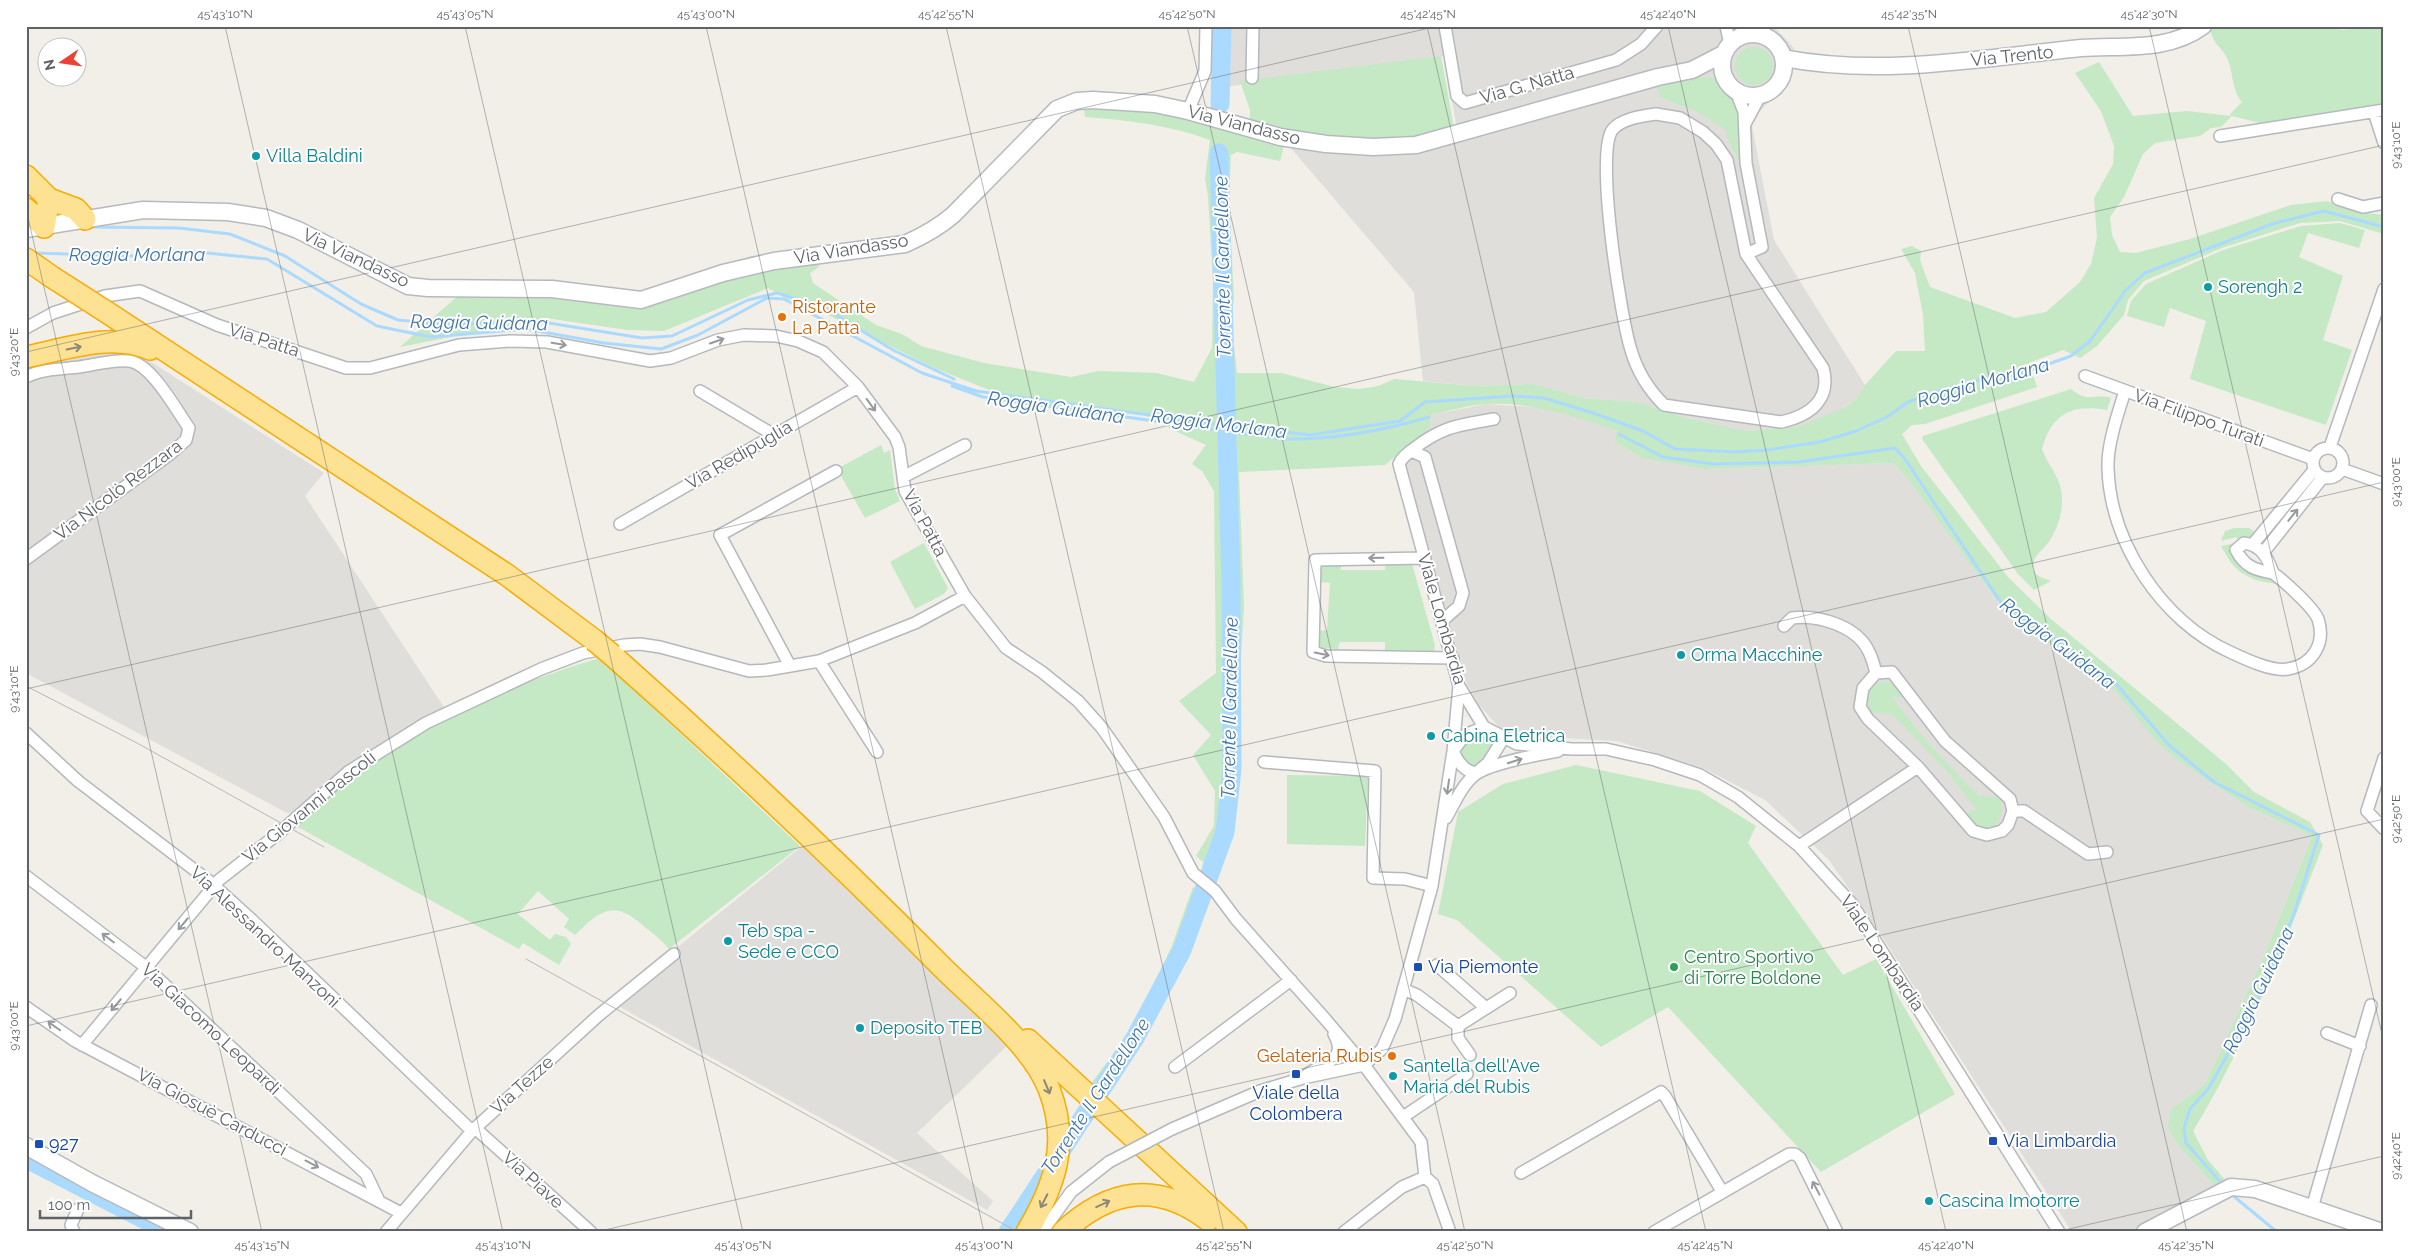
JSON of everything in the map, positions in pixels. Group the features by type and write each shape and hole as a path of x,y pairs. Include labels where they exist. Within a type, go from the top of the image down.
{"highway":[{"path":"26,176 49,199 76,209 85,219"},
{"path":"35,228 49,199"},
{"path":"26,209 35,228"},
{"path":"26,261 507,575 601,649 917,936 1236,1232"},
{"path":"26,357 104,341 125,341 147,348 193,369"},
{"path":"848,873 1025,1050 1048,1088 1058,1131 1056,1168 1049,1192 1027,1232"},
{"path":"1063,1232 1102,1203 1121,1197 1142,1194 1175,1199 1194,1209 1222,1232"}],"street":[{"path":"1188,110 1205,71 1206,26"},
{"path":"1252,78 1253,26"},
{"name":"Via G. Natta","path":"1445,26 1457,96 1465,103 1616,60 1641,44 1658,26"},
{"path":"1726,26 1727,49 1722,70 1725,78 1742,102 1748,172 1762,247 1746,254"},
{"name":"Via Trento","path":"1784,58 1817,64 1908,66 2084,48 2141,46 2173,40 2203,26"},
{"path":"1727,49 1743,30 1765,36 1774,41 1784,58 1783,74 1779,82 1774,88 1760,96 1744,126"},
{"name":"Via Viandasso","path":"35,228 144,210 228,212 266,218 298,230 408,286 428,288 552,289 641,300 723,273 774,261 905,244 938,228 1057,109 1077,101 1155,104 1188,110 1280,137 1326,144 1373,147 1416,145 1658,77 1692,70 1727,49"},
{"name":"Via Trento","path":"1779,82 1787,76 1817,64"},
{"name":"Via Viandasso","path":"1692,70 1725,78"},
{"path":"1736,91 1743,95 1760,96"},
{"path":"2220,136 2379,111 2384,143"},
{"path":"1656,114 1680,118 1703,132 1716,144 1727,160 1746,254 1823,368 1827,382 1822,397 1800,418 1781,422 1664,405 1652,393 1631,352 1608,210 1607,142 1614,128 1633,118 1656,114"},
{"path":"2338,198 2363,207 2384,203"},
{"path":"2330,447 2384,289"},
{"name":"Via Patta","path":"26,328 53,313 105,296 140,291 217,325 346,368 370,368 459,345 511,340 547,342 650,361 671,358 724,338 751,335 776,336 798,341 823,352 858,387 895,437 905,491 965,596 1006,648 1042,672 1078,701 1102,728 1164,817 1193,873 1215,891 1290,980"},
{"name":"Via Nicolò Rezzara","path":"26,377 34,373 127,360 137,363 149,371 189,428 186,440 170,454 26,559"},
{"name":"Via Filippo Turati","path":"2085,376 2316,469"},
{"name":"Via Redipuglia","path":"620,524 858,387"},
{"path":"700,391 774,435"},
{"path":"2124,391 2117,415 2108,468 2117,525 2149,583 2183,620 2218,646 2254,663 2287,670 2309,661 2316,652 2320,643 2317,618 2298,595 2273,573 2268,558 2253,544 2244,542 2236,550 2242,562 2256,571 2273,573"},
{"name":"Viale Lombardia","path":"1494,419 1457,425 1434,433 1401,458 1400,470 1459,686 1484,727 1503,739 1517,744 1572,750 1606,748 1655,760 1700,775 1738,797 1799,846 1852,904 2059,1232"},
{"path":"903,477 965,445"},
{"path":"2263,553 2316,469 2317,451 2330,447"},
{"path":"2316,469 2336,476 2342,469 2341,455 2330,447"},
{"path":"1410,451 1420,453 1425,457 1463,593 1459,606 1442,621"},
{"path":"2253,544 2316,469"},
{"path":"2342,469 2384,484"},
{"path":"790,666 720,535 836,472"},
{"path":"1425,558 1315,560 1313,652 1326,656 1452,658"},
{"name":"Via Giovanni Pascoli","path":"82,1045 214,886 348,772 388,745 466,703 573,656 601,649 640,644 660,647 749,671 819,661 915,623 965,596"},
{"path":"1784,626 1792,618 1804,616 1848,629 1868,648 1876,673"},
{"path":"819,661 877,752"},
{"path":"1892,672 1945,741 2010,799 2012,811 2008,825 2002,831 1987,835 1973,831 1918,767 1868,719 1860,707 1863,688 1876,673 1892,672"},
{"path":"1042,1232 1071,1192 1109,1162 1172,1129 1260,1091 1303,1078 1364,1065 1374,1058 1388,1040 1432,886 1453,751 1459,686"},
{"path":"1453,751 1465,735 1484,727"},
{"path":"1442,824 1460,793 1476,773 1488,763 1503,739"},
{"name":"Via Alessandro Manzoni","path":"28,740 214,886 474,1129"},
{"path":"1453,751 1462,767 1476,773 1521,758 1572,750"},
{"path":"2384,758 2367,811 2384,829"},
{"path":"1264,762 1375,770 1373,878 1405,879 1432,886"},
{"path":"1799,846 1918,767"},
{"path":"2012,811 2024,811 2088,854 2107,852"},
{"name":"Via Giacomo Leopardi","path":"26,876 147,968 366,1174 378,1199"},
{"name":"Via Tezze","path":"386,1232 474,1129 599,1015 674,954"},
{"path":"1437,964 1486,1008"},
{"path":"1174,1067 1290,980 1364,1065 1421,1142 1425,1177 1433,1184 1450,1232"},
{"path":"1403,989 1417,995 1458,1026"},
{"path":"1458,1026 1510,993"},
{"path":"2312,1208 2371,1005"},
{"name":"Via Giosuè Carducci","path":"26,1007 82,1045 378,1199 401,1213"},
{"path":"1303,1078 1316,1067 1332,1062 1338,1054 1336,1039 1326,1020"},
{"path":"1458,1026 1458,1038 1470,1055"},
{"path":"2327,1033 2360,1046"},
{"path":"1403,1117 1467,1074"},
{"path":"1521,1173 1656,1093 1661,1092 1721,1192"},
{"name":"Via Piave","path":"474,1129 591,1232"},
{"path":"26,1146 90,1188 190,1232"},
{"path":"1654,1232 1781,1157 1795,1154 1800,1158 1838,1232"},
{"path":"1344,1232 1402,1186 1425,1177"},
{"path":"2144,1232 2224,1190 2255,1189 2382,1232"},
{"path":"74,1232 71,1225 78,1210"}],"shaded area":[{"path":"1225,26 1773,26 1794,48 1789,80 1751,121 1774,240 1865,385 1858,396 1846,407 1832,414 1800,426 1746,431 1687,418 1637,402 1585,398 1534,384 1474,386 1423,381 1414,292 1277,132 1457,129 1444,56 1225,87"},
{"path":"131,349 324,473 305,496 451,718 391,750 305,816 285,812 26,673 26,365"},
{"path":"1486,404 1535,407 1569,414 1618,431 1706,469 1893,463 1907,478 2007,614 2114,690 2155,740 2177,760 2248,807 2312,836 2266,951 2205,1084 2170,1110 2176,1142 2216,1188 2129,1232 2072,1232 1881,935 1829,860 1765,800 1703,768 1617,741 1523,736 1499,727 1479,705 1466,682 1400,451 1431,427 1430,415"},
{"name":"Deposito TEB","path":"802,846 1009,1044 917,1133 993,1201 987,1210 620,1007 680,958 674,950"}],"green space":[{"path":"2212,26 2340,26 2341,30 2384,26 2384,103 2260,123 2232,116 2221,127 2211,128 2200,136 2155,143 2143,154 2124,197 2110,217 2112,235 2120,252 2136,253 2190,239 2291,205 2327,201 2361,212 2383,215 2384,234 2340,221 2300,223 2222,248 2144,281 2128,300 2124,315 2097,346 2080,358 2063,350 2029,363 2037,387 1925,424 1912,425 1902,434 1921,466 2008,577 2051,619 2226,764 2254,792 2310,822 2323,845 2280,955 2248,1027 2213,1097 2193,1131 2208,1160 2227,1182 2216,1188 2176,1142 2168,1129 2170,1110 2205,1084 2266,951 2312,836 2248,807 2177,760 2155,740 2114,690 2007,614 1907,478 1893,463 1706,469 1643,458 1615,442 1617,431 1570,415 1521,405 1487,404 1430,415 1431,427 1385,465 1239,472 1244,607 1231,818 1216,873 1196,856 1214,826 1215,791 1193,755 1211,735 1179,701 1216,673 1214,491 1202,471 1192,464 1206,445 1171,429 1148,414 1022,403 932,367 802,302 787,299 768,288 664,331 627,330 546,318 400,347 460,294 586,299 656,293 751,256 817,258 819,267 810,273 813,283 876,325 902,334 921,346 984,363 1071,377 1099,371 1156,373 1194,382 1212,348 1213,281 1208,196 1205,179 1210,140 1179,130 1148,124 1085,117 1084,109 1156,111 1284,146 1280,161 1237,152 1231,155 1229,204 1234,298 1231,317 1237,373 1281,373 1335,387 1360,389 1378,386 1395,379 1474,386 1534,384 1585,398 1637,402 1687,418 1746,431 1800,426 1846,407 1858,396 1865,385 1896,351 1925,351 1923,315 1915,273 1901,249 1912,246 1921,251 1920,260 1930,287 2015,318 2046,312 2080,282 2091,264 2097,238 2094,198 2113,164 2114,146 2101,111 2075,73 2099,62 2133,116 2187,111 2231,116 2230,114 2242,102 2236,92 2227,58 2211,34 2210,28"},
{"path":"1754,47 1768,52 1773,66 1768,80 1754,85 1740,80 1735,66 1740,52"},
{"path":"1441,56 1455,134 1430,139 1336,143 1250,124 1250,110 1240,81"},
{"path":"1692,76 1714,78 1738,97 1741,165 1726,135 1729,132 1698,112 1660,97 1655,81"},
{"path":"2340,223 2365,230 2359,248 2308,233 2299,257 2343,276 2323,340 2352,350 2326,425 2190,379 2206,321 2170,308 2164,327 2127,316 2131,301 2146,284 2223,250 2301,226"},
{"path":"2071,389 2082,396 2111,398 2107,410 2083,409 2073,410 2065,414 2051,427 2046,437 2042,449 2061,488 2062,505 2056,529 2046,546 2033,562 2034,572 2042,578 2051,581 2034,590 2018,574 1922,439 1923,436"},
{"path":"881,445 884,453 890,450 895,489 900,501 865,518 837,469"},
{"path":"2234,528 2249,528 2259,535 2239,540 2236,537 2221,541 2225,531"},
{"path":"924,543 948,588 944,594 915,609 890,562"},
{"path":"2236,543 2235,549 2276,584 2255,580 2240,572 2231,563 2221,546"},
{"path":"1321,563 1341,563 1341,570 1385,570 1385,564 1412,564 1435,645 1434,651 1385,650 1385,642 1340,642 1338,649 1323,648 1319,645 1319,631 1327,630 1330,583 1320,582"},
{"path":"600,658 800,846 669,949 635,919 626,913 617,911 602,913 575,935 564,927 569,919 538,891 518,914 550,940 555,934 566,937 571,944 559,965 523,943 519,949 298,827 300,822 312,810 360,772 424,731 458,713 528,682"},
{"path":"1882,682 1891,682 1902,697 1892,697 1923,736 1967,784 1979,796 1997,797 2002,803 2002,816 1995,825 1983,828 1973,821 1968,811 1977,810 1945,769 1892,714 1871,712 1867,698 1868,694 1873,687"},
{"path":"1481,734 1492,740 1494,747 1476,769 1467,765 1460,750 1467,740"},
{"name":"Centro Sportivo di Torre Boldone","path":"1576,765 1700,791 1756,826 1748,843 1843,975 1876,959 1955,1094 1821,1172 1668,1007 1601,1047 1457,920 1438,914 1458,812 1503,784"},
{"path":"1287,775 1368,776 1365,846 1287,844"},
{"path":"1193,887 1210,901 1188,959 1104,1096 1090,1085 1133,1027 1171,948"}],"waterway":[{"name":"Torrente Il Gardellone","path":"1220,104 1222,26"},
{"name":"Torrente Il Gardellone","path":"1008,1232 1135,1038 1182,950 1225,832 1232,769 1231,582 1219,153"},
{"name":"Roggia Morlana","path":"34,253 133,256 187,251 267,259 377,326 431,337 526,329 604,343 661,349 698,335 767,298 784,299 922,373 976,391 1228,426 1310,435 1400,421 1425,402 1513,396 1544,398 1643,431 1675,449 1735,452 1767,450 1820,442 1856,431 1887,417 1908,402 1939,391 1997,375 2026,372 2071,356 2090,341 2126,290 2145,273 2272,224 2324,211 2384,227"},
{"name":"Roggia Guidana","path":"89,227 179,228 230,234 285,256 361,304 398,320 449,325 530,320 642,338 672,336 748,300 777,293 823,307 893,350 954,379"},
{"name":"Roggia Guidana","path":"952,386 983,397 1283,439 1357,434 1429,417"},
{"name":"Roggia Guidana","path":"1619,434 1663,457 1713,464 1799,462 1895,448 1905,459 2000,601 2111,678 2169,745 2214,782 2319,835 2293,917 2256,1003 2209,1088 2190,1109 2184,1128 2186,1143 2223,1185"},
{"path":"26,1163 160,1232"},
{"name":"Roggia Guidana","path":"2231,1194 2277,1232"}],"tram line":[{"path":"26,686 137,743 324,847"},
{"path":"526,959 1018,1232"}],"place":[{"name":"Villa Baldini","path":"256,156"},
{"name":"Sorengh 2","path":"2208,287"},
{"name":"Ristorante La Patta","path":"782,317"},
{"name":"Orma Macchine","path":"1681,655"},
{"name":"Cabina Eletrica","path":"1431,736"},
{"name":"Teb spa - Sede e CCO","path":"728,941"},
{"name":"Via Piemonte","path":"1418,967"},
{"name":"Centro Sportivo di Torre Boldone","path":"1674,967"},
{"name":"Deposito TEB","path":"860,1028"},
{"name":"Gelateria Rubis","path":"1392,1056"},
{"name":"Viale della Colombera","path":"1296,1074"},
{"name":"Santella dell'Ave Maria del Rubis","path":"1393,1076"},
{"name":"Via Limbardia","path":"1993,1141"},
{"name":"927","path":"39,1144"},
{"name":"Cascina Imotorre","path":"1929,1201"}]}
